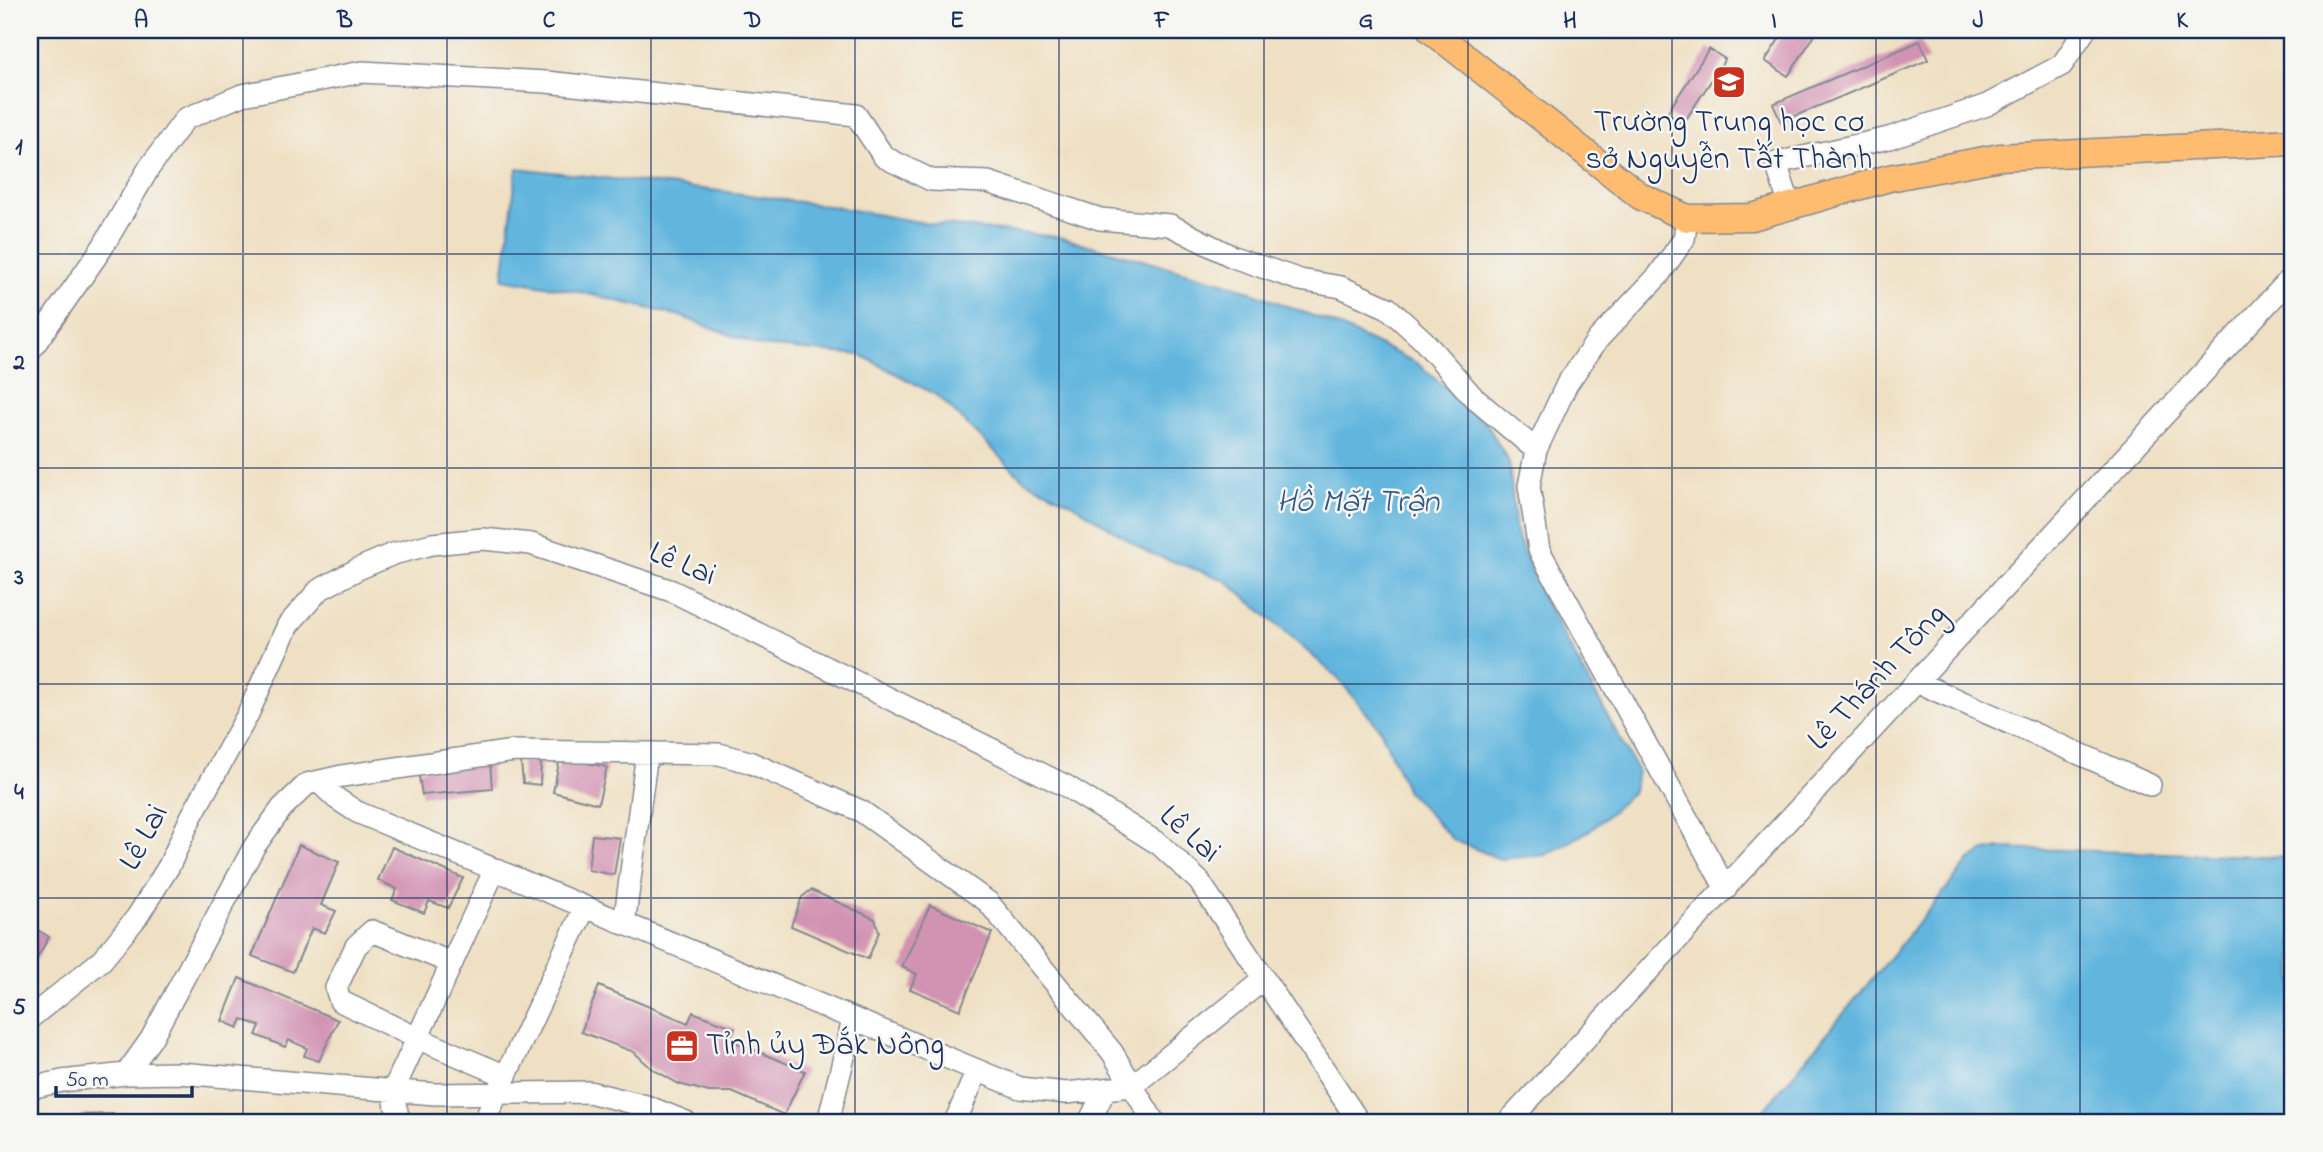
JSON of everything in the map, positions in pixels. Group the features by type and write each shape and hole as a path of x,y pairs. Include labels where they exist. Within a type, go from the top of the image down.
{"main road":[{"path":"1431,30 1640,196 1687,218 1752,217 1889,178 2000,157 2293,142"}],"street":[{"path":"1790,206 1776,163 1889,138 1987,105 2062,65 2085,30"},
{"path":"30,351 102,248 149,168 185,119 242,95 362,72 546,82 856,115 884,157 931,180 988,183 1100,219 1170,225 1233,257 1300,280 1341,287 1388,308 1423,340 1474,398 1536,450"},
{"path":"1687,218 1684,239 1658,276 1598,339 1567,384 1536,450 1529,486 1539,550 1726,889"},
{"name":"Lê Thánh Tông","path":"1508,1122 2293,276"},
{"name":"Lê Lai","path":"30,1018 102,960 137,917 169,866 191,817 247,716 288,625 319,590 393,554 432,544 484,539 531,544 672,590 1066,786 1159,844 1199,881 1359,1122"},
{"path":"1917,682 2150,785"},
{"path":"126,1074 151,1039 254,847 282,808 307,784 514,751 719,754 749,762 861,811 988,902 1112,1052 1154,1122"},
{"path":"624,924 647,753"},
{"path":"319,782 337,799 357,812 977,1071 1040,1092 1105,1090 1132,1086 1264,979"},
{"path":"399,1122 393,1091 495,869"},
{"path":"484,1122 585,907"},
{"path":"452,963 372,931 356,946 336,988 340,1001 417,1038 502,1085"},
{"path":"828,1122 853,1020"},
{"path":"955,1122 977,1071"},
{"path":"30,1088 62,1081 126,1074 179,1073 393,1091 502,1085 589,1092 636,1102 686,1122"},
{"path":"1088,1122 1105,1090"}],"water":[{"name":"Hồ Mặt Trận","path":"517,168 728,192 925,223 1059,237 1233,285 1334,324 1417,363 1486,423 1509,462 1516,533 1543,598 1638,772 1632,793 1592,829 1546,855 1500,859 1453,840 1407,791 1380,729 1337,677 1225,580 1147,552 1071,503 1023,479 938,396 861,355 760,346 680,316 580,292 503,279"},
{"path":"2000,848 2293,857 2293,1122 1754,1122 1970,860 1983,852"}],"building":[{"path":"1785,30 1818,30 1788,76 1765,61"},
{"path":"1920,41 1928,60 1781,122 1773,104"},
{"path":"1709,49 1725,59 1683,124 1667,113"},
{"path":"560,758 607,767 598,804 553,792"},
{"path":"490,762 492,789 422,795 418,770"},
{"path":"521,762 541,762 540,785 523,783"},
{"path":"592,835 620,838 614,875 588,870"},
{"path":"299,845 339,862 321,905 336,911 325,933 312,928 293,972 252,956"},
{"path":"392,847 463,878 448,908 429,901 424,913 392,900 397,889 378,880"},
{"path":"811,890 875,919 879,932 868,959 791,926 802,897"},
{"path":"930,905 992,933 960,1010 910,989 917,974 902,967"},
{"path":"30,925 49,937 36,960 30,956"},
{"path":"239,978 338,1020 319,1061 304,1056 307,1048 289,1040 285,1047 256,1035 260,1026 242,1019 238,1028 222,1021"},
{"name":"Tỉnh ủy Đắk Nông","path":"599,986 688,1023 693,1012 735,1028 730,1040 805,1071 784,1115 732,1092 709,1092 679,1084 651,1068 634,1052 581,1032"},
{"path":"113,1114 114,1122 80,1122 80,1115"}],"place":[{"name":"Trường Trung học cơ sở Nguyễn Tất Thành","path":"1729,82"},
{"name":"Tỉnh ủy Đắk Nông","path":"682,1046"}]}
